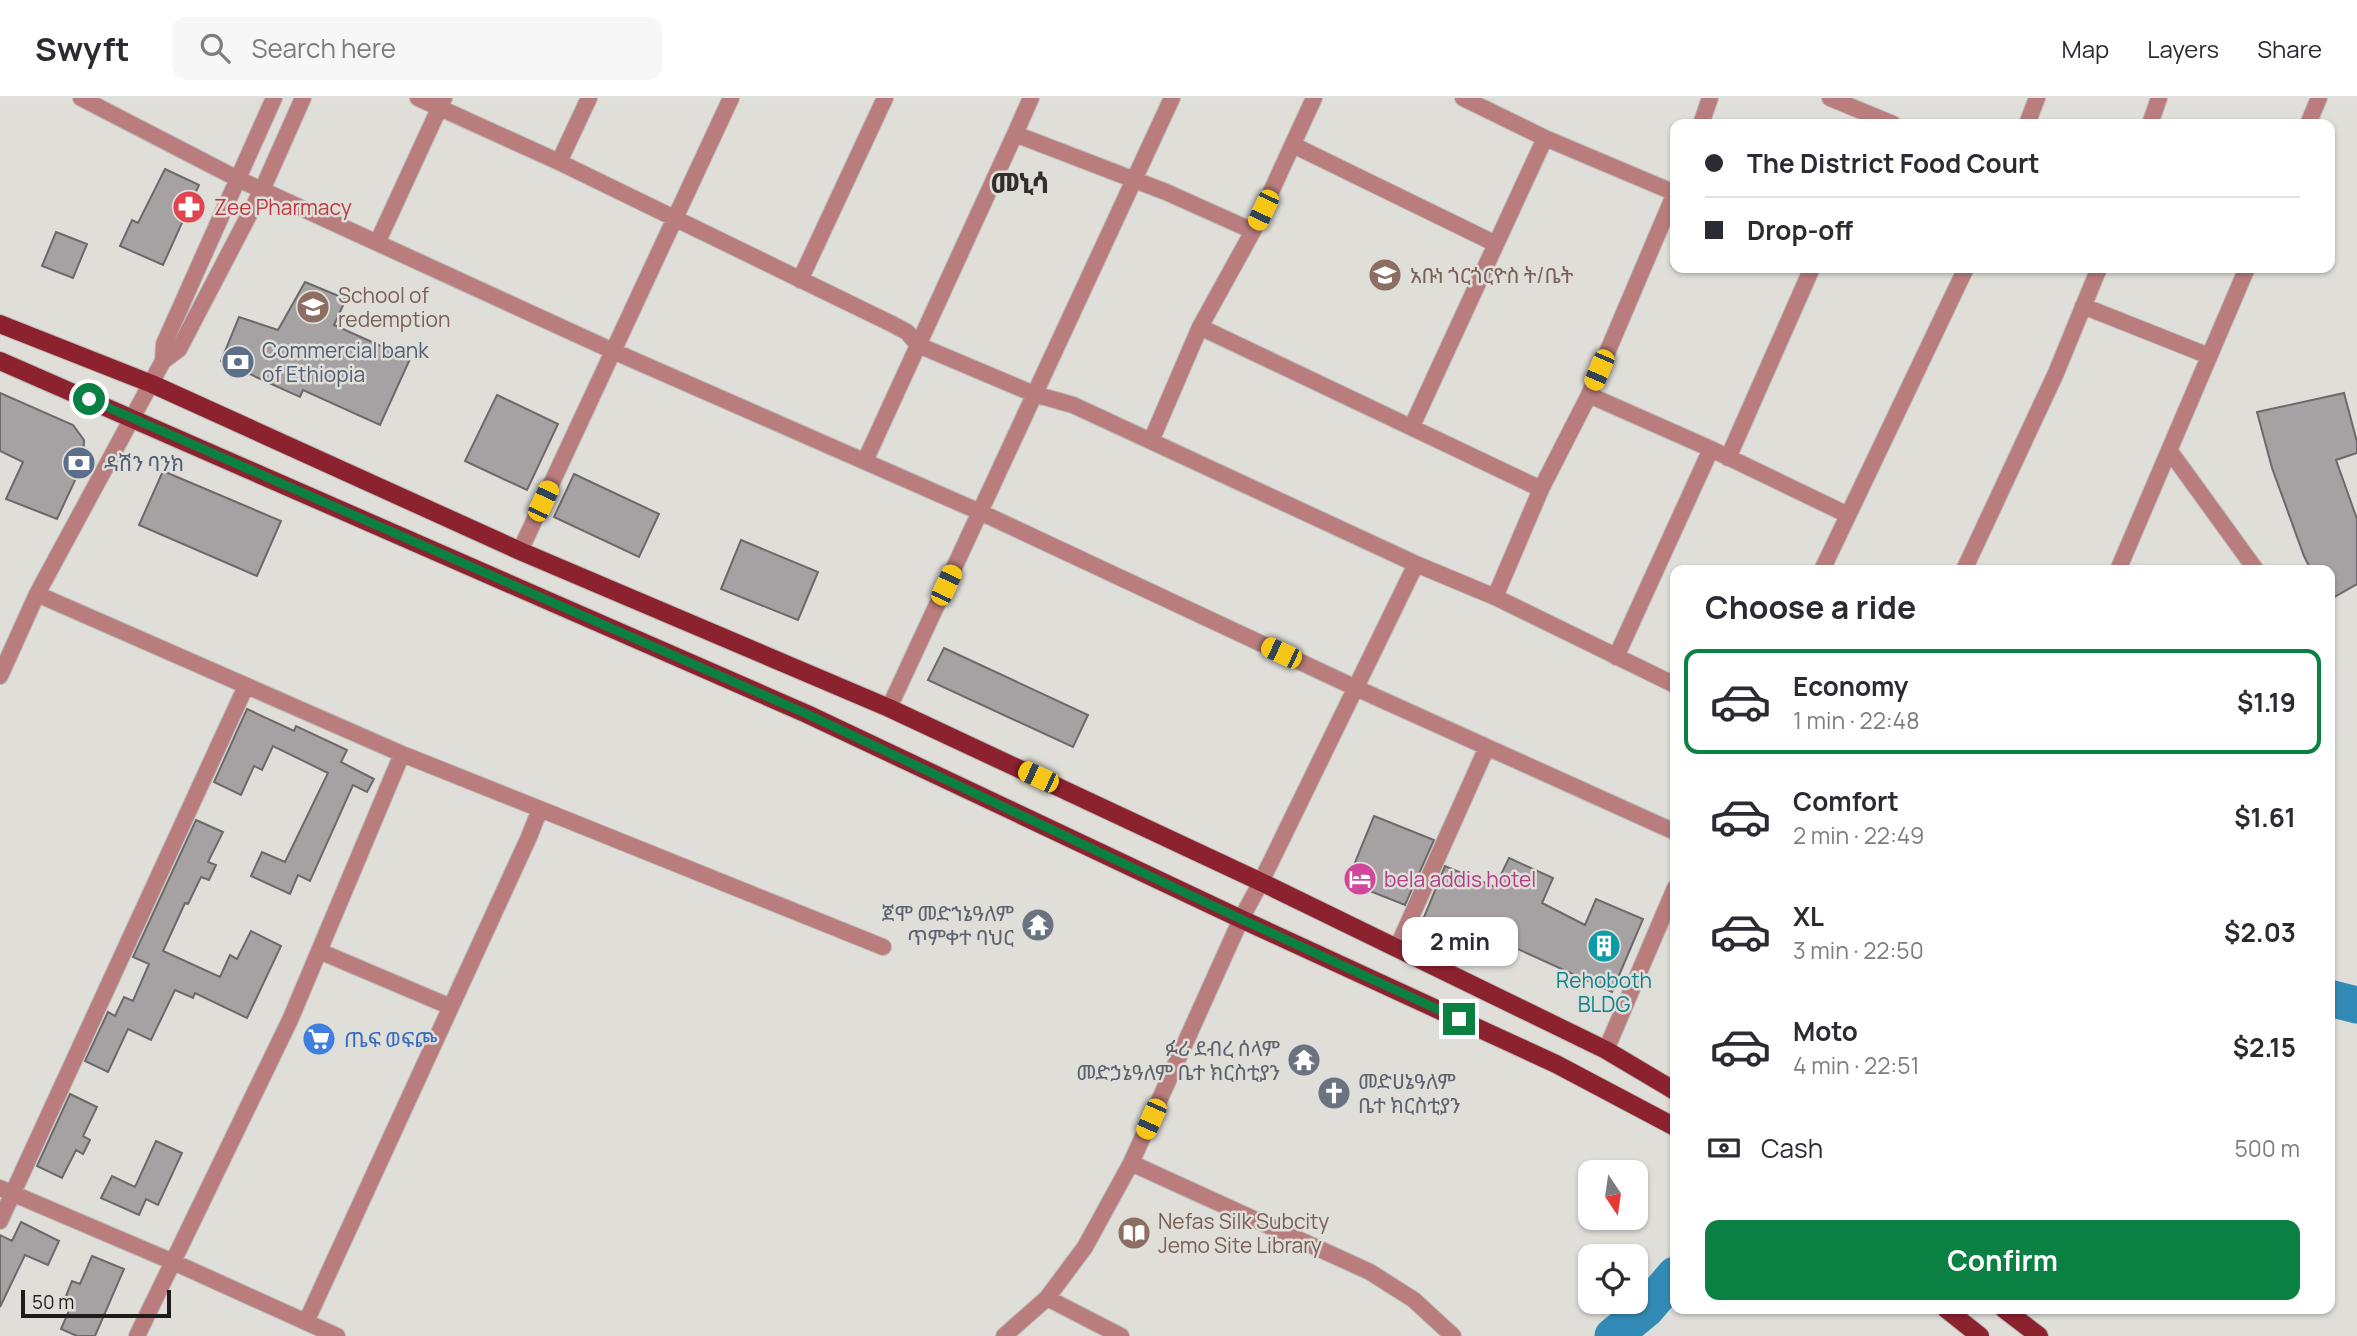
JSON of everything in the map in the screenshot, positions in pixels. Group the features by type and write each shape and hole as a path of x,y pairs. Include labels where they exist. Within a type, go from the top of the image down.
{"main road":[{"path":"0,324 152,384 520,551 889,708 1398,948 1606,1050 1670,1088"},
{"path":"0,361 807,714 1556,1064 1670,1124"},
{"path":"1952,1314 1980,1336"},
{"path":"2010,1314 2039,1336"}],"street":[{"path":"0,676 37,594 163,361 164,344 274,98"},
{"path":"163,361 179,349 262,190 303,98"},
{"path":"418,98 441,103 899,328 907,332 918,345 1034,394 1073,405 1416,564 1495,597 1670,683"},
{"path":"559,162 589,98"},
{"path":"520,551 731,98"},
{"path":"800,280 885,98"},
{"path":"865,461 1031,98"},
{"path":"889,708 1172,98"},
{"path":"1151,441 1200,327 1253,231 1314,98"},
{"path":"1463,98 1545,138 1670,191"},
{"path":"1702,119 1710,98"},
{"path":"1829,98 1875,119"},
{"path":"2029,119 2037,98"},
{"path":"2152,119 2159,98"},
{"path":"2310,119 2319,98"},
{"path":"91,100 238,179 613,351 980,512 1356,688 1670,830"},
{"path":"378,242 441,103"},
{"path":"1015,134 1134,180 1253,231"},
{"path":"1412,426 1545,138"},
{"path":"1293,145 1496,244"},
{"path":"1495,597 1541,489 1589,395 1670,205"},
{"path":"1728,458 1810,273"},
{"path":"1824,565 1964,273"},
{"path":"1966,565 2056,373 2096,273"},
{"path":"2120,565 2245,273"},
{"path":"2083,306 2209,356"},
{"path":"1200,327 1541,489"},
{"path":"1589,395 1711,449 1847,515"},
{"path":"1616,657 1711,449"},
{"path":"2169,450 2252,565"},
{"path":"1003,1336 1047,1298 1085,1247 1131,1163 1241,919 1416,564"},
{"path":"37,594 402,754 883,947"},
{"path":"0,633 16,639"},
{"path":"0,1221 7,1191 246,685"},
{"path":"1398,948 1487,747"},
{"path":"137,1336 290,1020 402,754"},
{"path":"306,1322 540,809"},
{"path":"1606,1050 1670,900"},
{"path":"319,951 451,1007"},
{"path":"1131,1163 1370,1272 1414,1300 1453,1336"},
{"path":"7,1191 337,1336"},
{"path":"1047,1298 1121,1336"}],"building":[{"path":"165,169 199,185 163,265 120,246 132,220 138,223"},
{"path":"56,232 87,244 73,278 42,266"},
{"path":"305,282 346,299 334,325 410,359 380,425 303,390 300,397 221,361 239,317 278,330"},
{"path":"0,393 73,425 84,440 83,463 57,519 6,499 23,462 0,451"},
{"path":"2344,393 2357,442 2357,453 2336,460 2357,519 2357,584 2335,597 2335,565 2308,565 2304,556 2272,468 2257,412"},
{"path":"497,395 558,424 527,490 465,461"},
{"path":"163,471 281,521 257,576 139,525"},
{"path":"574,474 659,514 639,557 554,517"},
{"path":"741,540 818,572 798,620 721,589"},
{"path":"944,648 1088,715 1073,747 928,680"},
{"path":"247,709 294,731 296,726 347,750 341,762 374,779 367,792 353,785 310,881 298,875 290,894 251,876 262,852 285,862 328,773 273,746 262,770 254,766 241,795 214,782"},
{"path":"1374,816 1434,840 1405,905 1347,882"},
{"path":"196,820 223,832 208,862 216,865 209,880 201,877 188,904 185,903 163,951 220,977 230,955 237,959 251,931 281,946 247,1018 195,993 193,998 175,990 151,1040 128,1029 108,1072 85,1061 108,1012 115,1016 124,997 133,1001 149,964 133,957"},
{"path":"1509,858 1553,878 1542,903 1585,925 1596,899 1643,919 1612,992 1474,929 1468,941 1422,922 1445,866 1495,887"},
{"path":"70,1094 97,1107 83,1136 90,1140 83,1154 76,1150 62,1178 37,1166"},
{"path":"156,1141 182,1153 158,1205 146,1199 139,1215 101,1198 112,1176 135,1187"},
{"path":"21,1222 59,1241 48,1265 25,1255 0,1307 0,1235 12,1241"},
{"path":"92,1256 124,1269 95,1336 77,1336 61,1329 74,1299 66,1296 72,1281 80,1284"}],"waterway":[{"path":"2335,1000 2357,1005"},
{"path":"1613,1336 1646,1309 1670,1281"}],"place":[{"name":"Zee Pharmacy","path":"189,207"},
{"name":"አቡነ ጎርጎርዮስ ት/ቤት","path":"1385,275"},
{"name":"School of redemption","path":"313,307"},
{"name":"Commercial bank of Ethiopia","path":"238,362"},
{"name":"ዳሽን ባንክ","path":"79,463"},
{"name":"bela addis hotel","path":"1360,879"},
{"name":"ጀሞ መድኀኔዓለም ጥምቀተ ባህር","path":"1038,925"},
{"name":"Rehoboth BLDG","path":"1604,946"},
{"name":"ጤፍ ወፍጮ","path":"319,1039"},
{"name":"ፉሪ ደብረ ሰላም መድኃኔዓለም ቤተ ክርስቲያን","path":"1304,1060"},
{"name":"መድሀኔዓለም ቤተ ክርስቲያን","path":"1334,1093"},
{"name":"Nefas Silk Subcity Jemo Site Library","path":"1134,1233"}],"district":[{"name":"መኒሳ","path":"1020,182"}],"route":[{"path":"89,399 807,714 1459,1019"}]}
